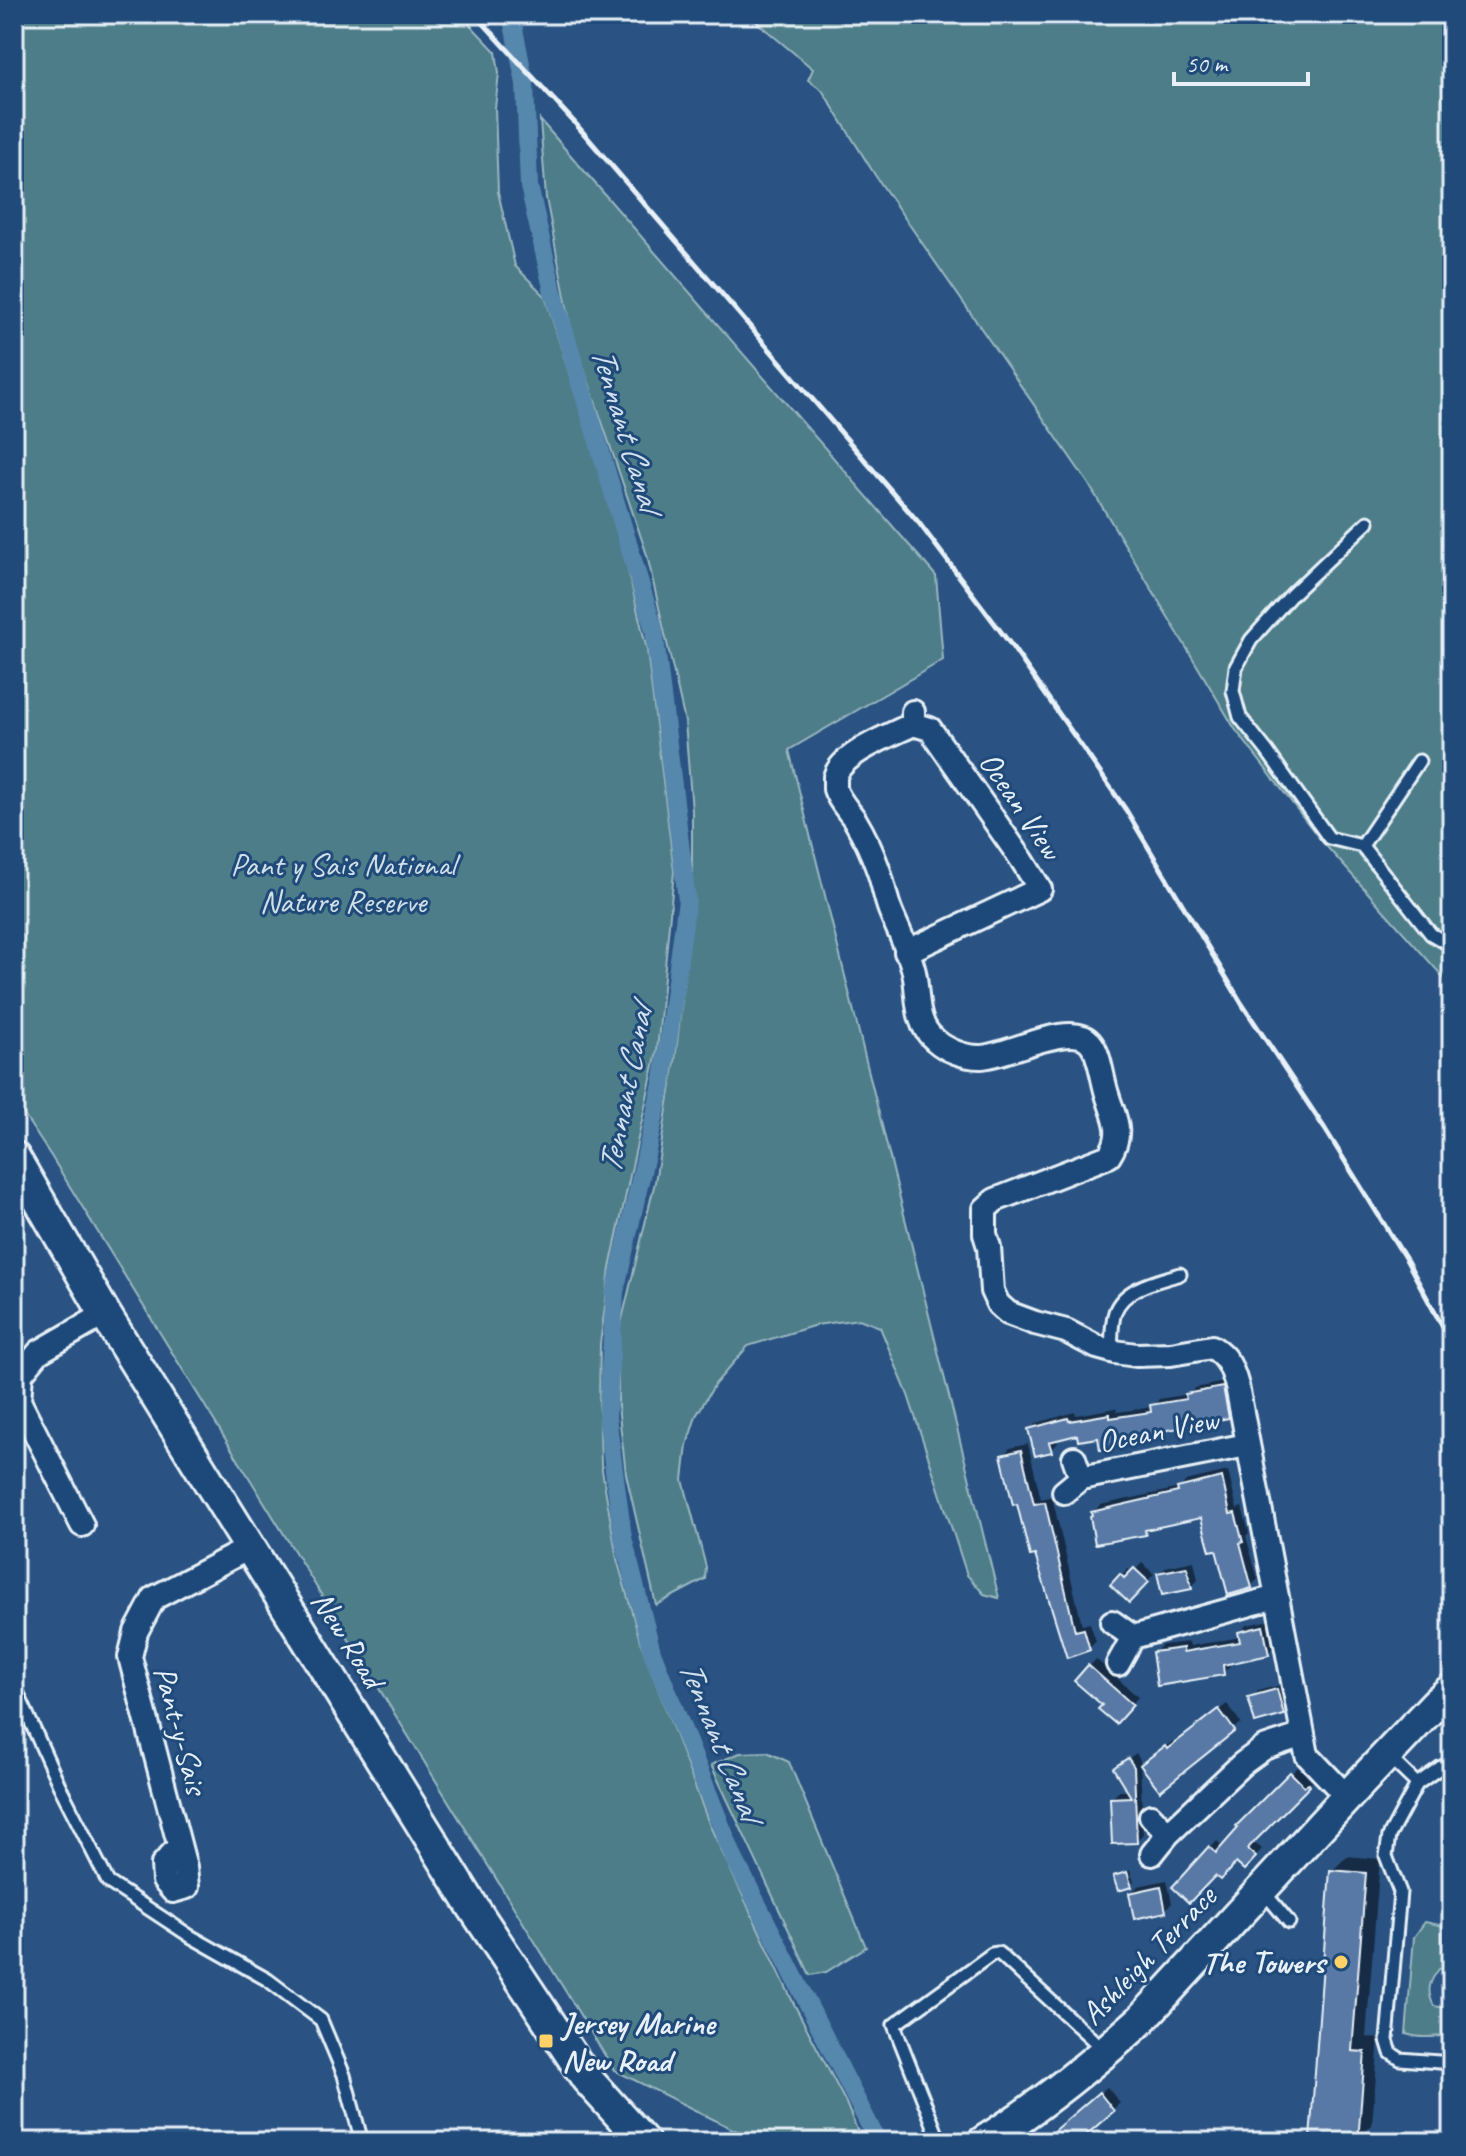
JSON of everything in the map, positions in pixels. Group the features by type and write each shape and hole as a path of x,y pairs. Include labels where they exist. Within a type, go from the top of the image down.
{"main road":[{"name":"New Road","path":"14,1157 105,1314 465,1894 587,2079 644,2142"},
{"name":"Ashleigh Terrace","path":"983,2142 1019,2119 1106,2052 1141,2020 1261,1888 1452,1689"}],"street":[{"name":"Ocean View","path":"906,952 1040,889 930,729 913,718 841,765 835,777 835,789 862,832 879,869 888,905 906,952 914,972 918,1011 924,1026 933,1039 948,1049 981,1057 1064,1035 1079,1035 1090,1042 1100,1064 1117,1123 1116,1146 1109,1156 995,1200 985,1209 992,1291 998,1304 1008,1313 1066,1331 1097,1347 1136,1355 1171,1354 1212,1347 1231,1364 1307,1755 1347,1797"},
{"path":"81,1508 19,1401 21,1374 39,1352 105,1314"},
{"name":"Ocean View","path":"1073,1476 1247,1445"},
{"name":"Pant-y-Sais","path":"179,1846 130,1657 136,1632 154,1598 249,1548"},
{"path":"1118,1664 1133,1637 1276,1597"},
{"path":"1112,1622 1133,1637"},
{"path":"1152,1854 1168,1834 1242,1764 1264,1748 1303,1735"},
{"path":"1151,1816 1168,1834"}],"lane":[{"path":"1368,522 1292,594 1251,640 1236,667 1233,691 1240,717 1329,838 1362,846 1431,934 1452,946"},
{"path":"1362,846 1419,761"},
{"path":"1111,1351 1115,1311 1120,1303 1139,1288 1180,1274"},
{"path":"14,1685 59,1785 108,1882 190,1936 268,1980 321,2020 344,2075 362,2142"},
{"path":"1387,1755 1417,1784"},
{"path":"1452,1764 1441,1767 1417,1784 1389,1836 1386,1856 1400,1892 1387,2040 1391,2053 1400,2059 1452,2063"},
{"path":"1261,1888 1289,1922"},
{"path":"940,2142 894,2025 992,1954 998,1953 1003,1957 1106,2052"}],"green space":[{"name":"Pant y Sais National Nature Reserve","path":"14,14 460,14 496,52 499,73 495,108 498,192 515,266 545,296 619,533 647,650 674,871 657,1051 610,1268 600,1344 601,1464 617,1559 640,1641 710,1826 793,2002 846,2103 862,2142 759,2142 614,2070 14,1100"},
{"path":"747,14 1452,14 1452,987 1320,839 1235,729 1088,483 875,175 822,90 808,80 813,69"},
{"path":"540,120 936,576 943,660 789,750 999,1598 984,1594 967,1575 908,1395 880,1327 859,1319 816,1325 748,1346 715,1384 696,1416 687,1445 683,1480 706,1567 705,1579 656,1605 626,1474 618,1406 618,1336 655,1182 675,1061 692,911 692,811 685,722 647,555 572,333 546,198"},
{"path":"767,1752 789,1762 866,1947 826,1972 810,1975 711,1765 740,1753"},
{"path":"1425,1922 1444,1926 1443,1942 1452,1944 1452,1966 1439,1969 1429,1991 1434,2006 1452,2009 1452,2034 1417,2037 1406,2034 1414,1937"}],"building":[{"path":"1223,1387 1229,1418 1153,1433 1154,1440 1100,1450 1098,1438 1078,1441 1077,1435 1049,1442 1052,1452 1035,1456 1028,1429 1068,1418 1069,1421 1110,1414 1110,1418 1151,1412 1150,1405 1186,1399 1185,1394"},
{"path":"1021,1450 1034,1504 1045,1502 1075,1631 1084,1629 1090,1650 1067,1658 1035,1555 1030,1556 1017,1504 1013,1505 1001,1455"},
{"path":"1222,1477 1230,1514 1235,1513 1243,1542 1240,1543 1252,1588 1228,1595 1216,1550 1210,1551 1201,1518 1145,1530 1146,1535 1095,1544 1091,1512 1178,1492 1177,1488"},
{"path":"1187,1567 1192,1589 1162,1595 1157,1573"},
{"path":"1134,1568 1149,1582 1129,1603 1110,1585 1120,1574 1124,1578"},
{"path":"1263,1626 1269,1655 1223,1665 1224,1675 1157,1686 1152,1652 1183,1648 1183,1652 1240,1642 1238,1632"},
{"path":"1088,1665 1133,1705 1116,1724 1098,1709 1102,1705 1074,1681"},
{"path":"1277,1689 1284,1715 1255,1723 1248,1697"},
{"path":"1219,1709 1235,1731 1160,1791 1140,1765 1165,1746 1167,1749"},
{"path":"1128,1758 1134,1767 1137,1843 1112,1844 1110,1798 1131,1797 1113,1768"},
{"path":"1290,1772 1304,1786 1310,1786 1247,1849 1256,1857 1244,1870 1236,1863 1220,1880 1215,1876 1189,1903 1172,1887 1209,1846 1216,1853 1238,1828 1236,1826"},
{"name":"The Towers","path":"1330,1870 1366,1873 1352,2051 1365,2052 1358,2142 1310,2139"},
{"path":"1127,1872 1132,1887 1118,1891 1113,1876"},
{"path":"1161,1886 1166,1912 1134,1919 1129,1893"},
{"path":"1099,2092 1114,2111 1078,2142 1057,2142 1050,2134"}],"waterway":[{"name":"Tennant Canal","path":"511,14 525,84 529,186 553,292 654,630 687,900 663,1079 615,1292 607,1417 623,1538 652,1652 734,1858 878,2142"}],"railway":[{"path":"475,14 574,122 919,523 1011,645 1126,810 1242,1004 1407,1261 1452,1344"}],"place":[{"name":"The Towers","path":"1341,1962"},
{"name":"Jersey Marine New Road","path":"546,2041"}]}
